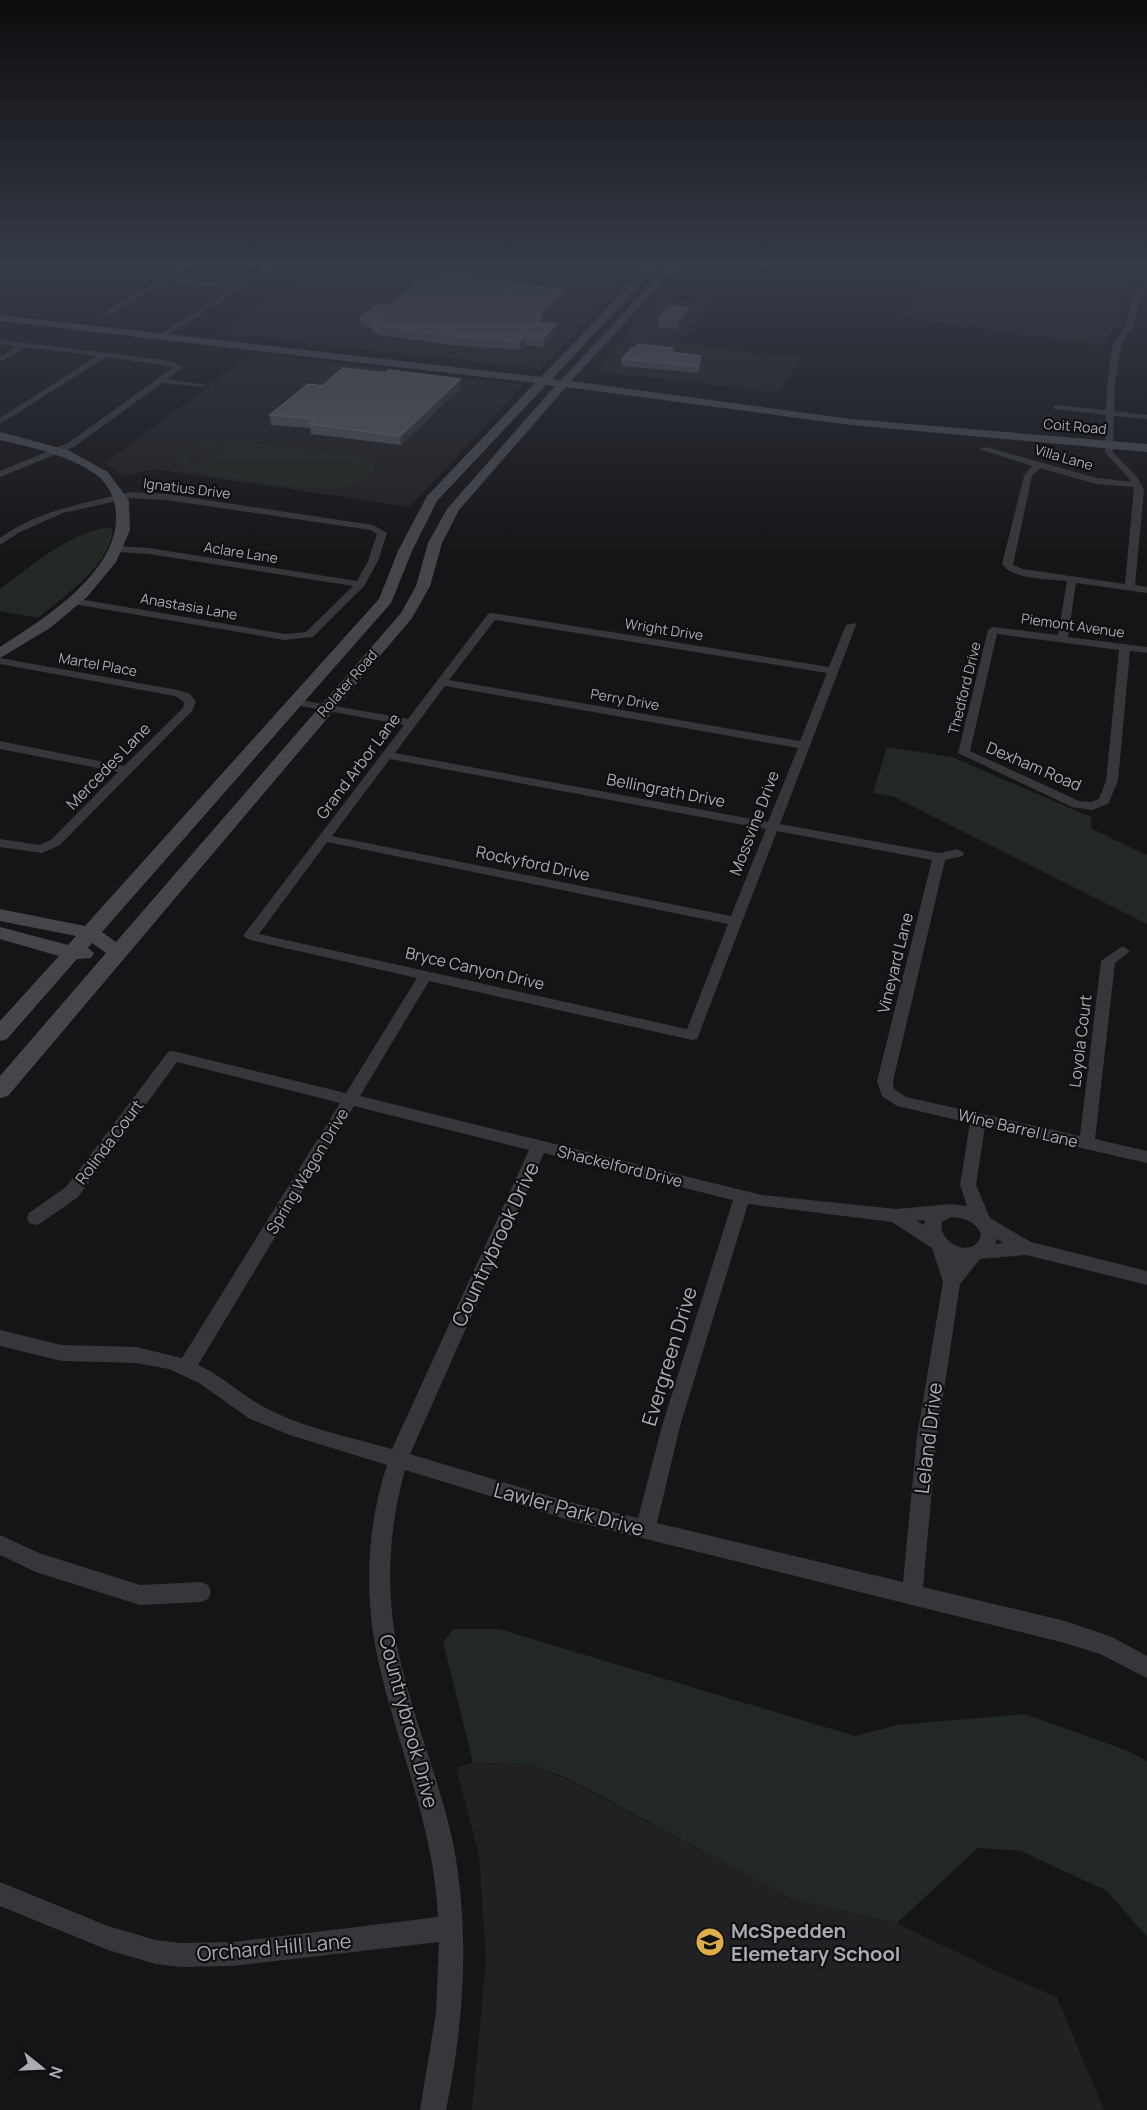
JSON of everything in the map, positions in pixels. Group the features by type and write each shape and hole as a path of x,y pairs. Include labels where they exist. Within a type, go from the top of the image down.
{"main road":[{"name":"Coit Road","path":"437,364 853,418 1147,448"},
{"name":"Rolater Road","path":"0,1034 386,600 405,550 428,504 556,364"},
{"name":"Rolater Road","path":"0,1090 407,615 423,586 435,543 455,507 581,364"},
{"path":"0,436 58,450 81,459 100,471 112,482 120,497 126,522 118,549 100,575 73,601 34,632 0,654"},
{"name":"Coit Road","path":"1108,444 1147,441"},
{"path":"483,443 508,446"},
{"path":"428,504 455,507"},
{"path":"0,915 90,933 118,952"},
{"path":"0,933 72,953 118,952"}],"street":[{"path":"0,422 89,364"},
{"path":"0,474 80,439 162,381 179,366 175,364"},
{"path":"1114,364 1108,444 1112,459 1132,475 1138,485 1139,496 1130,588"},
{"path":"162,381 202,385"},
{"path":"1056,407 1147,417"},
{"name":"Villa Lane","path":"983,449 1096,481 1138,485"},
{"path":"1038,464 1028,476 1007,564 1010,568 1018,572 1147,590"},
{"name":"Ignatius Drive","path":"0,542 17,530 60,512 120,497 167,497 380,531 382,533 373,561 360,584"},
{"name":"Aclare Lane","path":"118,549 149,551 360,584"},
{"path":"1063,637 1072,579"},
{"name":"Anastasia Lane","path":"73,601 285,637 301,637 314,631 360,584"},
{"name":"Wright Drive","path":"492,616 832,671"},
{"name":"Grand Arbor Lane","path":"250,936 492,616"},
{"name":"Mossvine Drive","path":"692,1035 851,626"},
{"name":"Piemont Avenue","path":"994,630 1063,637 1147,650"},
{"name":"Thedford Drive","path":"964,753 994,630"},
{"name":"Dexham Road","path":"964,753 1076,804 1092,806 1104,801 1112,781 1125,647"},
{"name":"Martel Place","path":"0,661 178,693 190,699"},
{"name":"Perry Drive","path":"442,682 803,745"},
{"name":"Mercedes Lane","path":"0,843 42,849 59,839 188,709 190,699"},
{"path":"295,702 411,723"},
{"path":"0,745 125,770"},
{"name":"Bellingrath Drive","path":"387,755 939,857"},
{"name":"Rockyford Drive","path":"324,838 736,921"},
{"path":"939,857 958,853"},
{"name":"Vineyard Lane","path":"890,1095 885,1088 885,1081 939,857"},
{"name":"Bryce Canyon Drive","path":"250,936 692,1035"},
{"name":"Loyola Court","path":"1087,1144 1108,961 1123,951"},
{"name":"Spring Wagon Drive","path":"187,1367 426,975"},
{"name":"Shackelford Drive","path":"173,1056 742,1197 783,1204 896,1216 944,1212"},
{"name":"Rolinda Court","path":"34,1218 72,1192 173,1056"},
{"name":"Wine Barrel Lane","path":"890,1095 902,1102 1147,1157"},
{"path":"976,1253 984,1248 988,1239 988,1232 968,1185 978,1119"},
{"name":"Countrybrook Drive","path":"433,2110 448,2012 450,1928 442,1849 435,1813 388,1657 380,1605 381,1529 398,1460 539,1146"},
{"path":"968,1185 932,1224 933,1234 939,1243 955,1253 1026,1248"},
{"name":"Evergreen Drive","path":"645,1530 671,1426 742,1197"},
{"path":"944,1212 964,1211 1026,1248 1147,1278"},
{"name":"Shackelford Drive","path":"896,1216 939,1243"},
{"name":"Leland Drive","path":"912,1595 927,1436 952,1282 939,1243"},
{"name":"Leland Drive","path":"952,1282 976,1253"},
{"name":"Lawler Park Drive","path":"0,1338 54,1352 136,1354 162,1359 187,1367 206,1377 242,1404 273,1420 398,1460 528,1500 1084,1638 1147,1667"},
{"path":"0,1545 36,1562 140,1595 201,1592"},
{"name":"Orchard Hill Lane","path":"0,1894 116,1941 156,1952 181,1955 233,1954 450,1928"}],"shaded area":[{"path":"238,364 350,364 524,385 410,507 155,469 124,476 105,463"},
{"path":"500,364 545,364 541,369"},
{"path":"601,364 798,364 778,393 596,371"},
{"path":"232,440 361,457 374,466 375,471 363,481 344,487 295,487 204,473 193,470 181,462 183,455 194,446 209,442","holes":["219,442 230,442 198,468 187,461 192,452"]},
{"path":"103,528 112,528 111,541 105,553 85,578 60,601 38,618 0,611 0,589 61,545"},
{"path":"887,747 952,757 1091,817 1092,829 1147,855 1147,924 894,797 873,793"},
{"path":"454,1629 499,1629 855,1736 897,1725 1025,1714 1128,1751 1147,1761 1147,1937 1107,1891 1021,1851 978,1848 897,1923 792,1899 569,1779 531,1764 473,1763 443,1642"},
{"name":"McSpedden Elemetary School","path":"473,1763 531,1764 569,1780 792,1899 897,1923 991,1969 1057,1997 1104,2110 472,2110 486,1960 479,1855 456,1768"}],"building":[{"path":"343,368 385,373 389,370 460,379 400,436 310,424 316,419 270,415 308,384 322,386"}],"place":[{"name":"McSpedden Elemetary School","path":"710,1942"}]}
